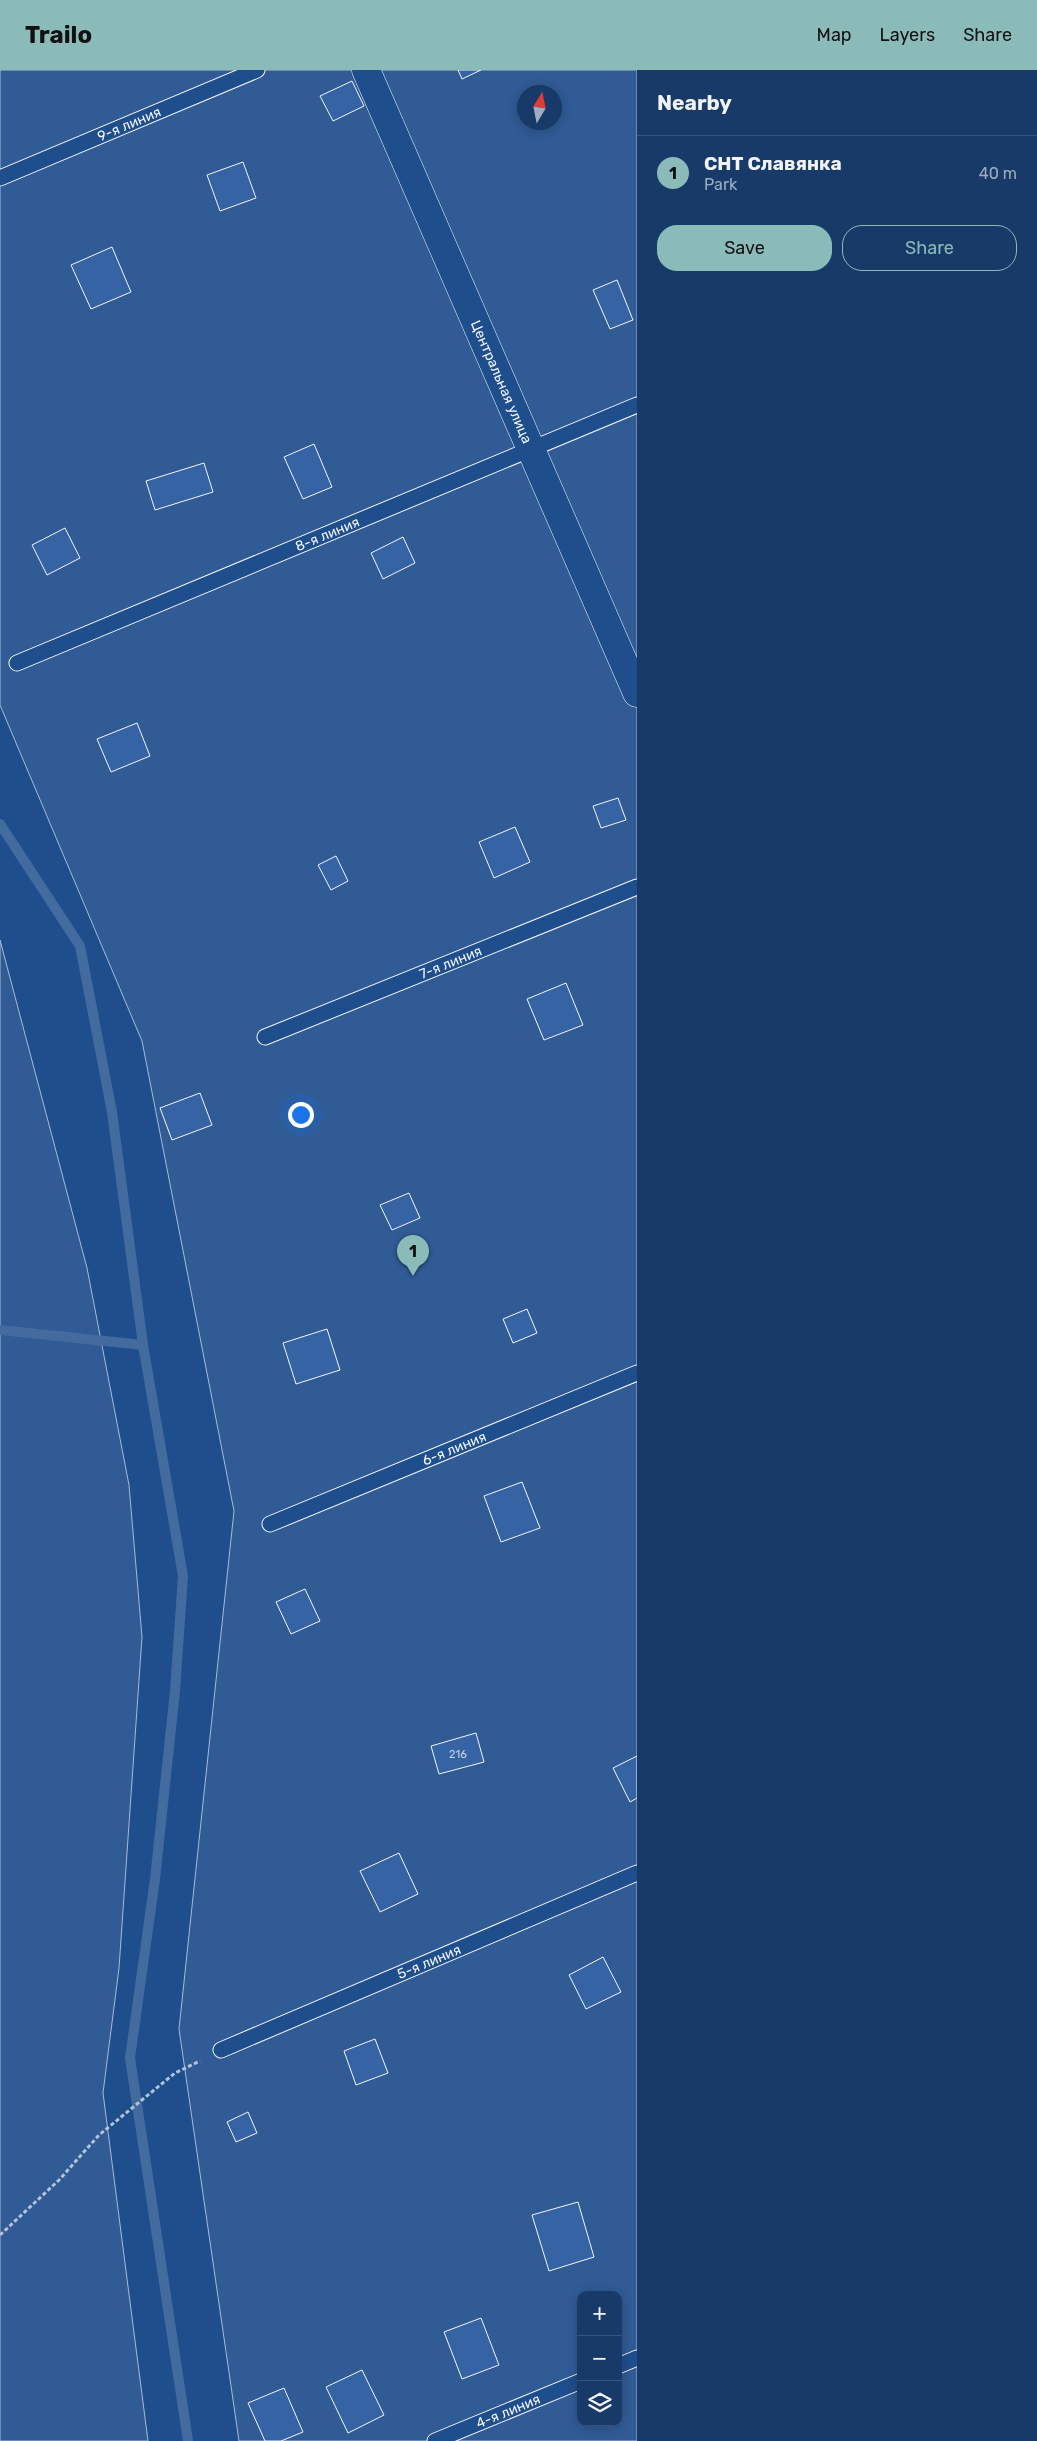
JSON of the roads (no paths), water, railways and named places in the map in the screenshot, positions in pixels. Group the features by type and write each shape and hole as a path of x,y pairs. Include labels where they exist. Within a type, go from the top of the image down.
{"street":[{"name":"Центральная улица","path":"366,70 637,693"}],"lane":[{"name":"9-я линия","path":"0,178 257,70"},
{"name":"8-я линия","path":"17,663 637,405"},
{"name":"7-я линия","path":"265,1037 637,887"},
{"name":"6-я линия","path":"270,1524 637,1372"},
{"name":"5-я линия","path":"222,2050 637,1873"},
{"path":"622,2364 637,2358"},
{"name":"4-я линия","path":"435,2441 577,2383"}],"waterway":[{"path":"0,824 80,946 112,1112 143,1345 183,1576 175,1691 155,1879 130,2058 188,2441"},
{"path":"0,1330 143,1345"}],"place":[{"name":"СНТ Славянка","path":"413,1276"}]}
